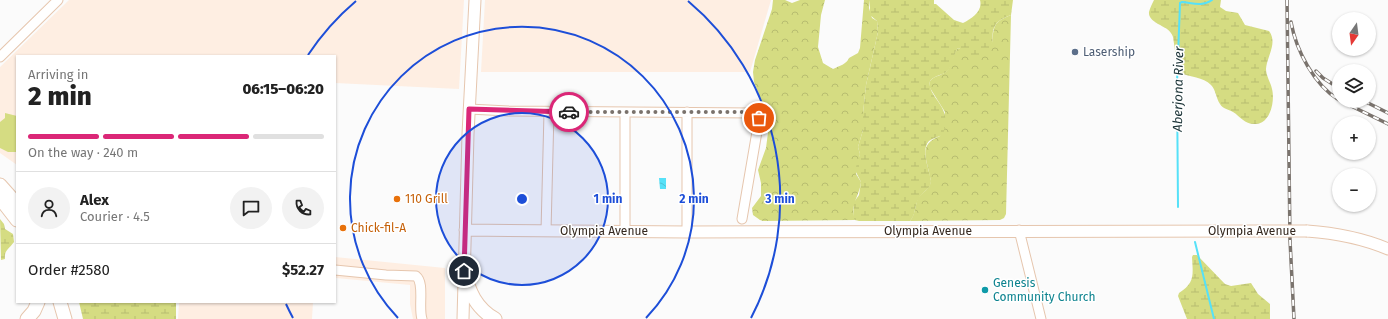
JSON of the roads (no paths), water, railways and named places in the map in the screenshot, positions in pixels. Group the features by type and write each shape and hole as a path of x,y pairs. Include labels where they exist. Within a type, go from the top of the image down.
{"highway":[{"path":"0,185 16,203"},
{"path":"0,198 16,219"},
{"path":"464,271 467,285 474,301 483,310 496,319"},
{"path":"27,319 34,311 38,303"},
{"path":"60,303 65,319"}],"main road":[{"path":"463,319 469,109 474,0"},
{"name":"Olympia Avenue","path":"465,230 687,232 1019,230 1307,231 1346,236 1364,240 1388,249"}],"street":[{"path":"0,57 58,0"},
{"path":"469,109 549,112 752,112 757,115 758,122 742,219"},
{"path":"546,231 549,112"},
{"path":"625,112 625,231"},
{"path":"687,112 687,232"},
{"path":"1019,230 1041,319"},
{"path":"336,270 386,275 416,276 421,283 420,308 422,319"}],"water":[{"path":"659,178 666,178 666,189 660,189"}],"waterway":[{"name":"Aberjona River","path":"1178,207 1177,83 1180,3 1201,4 1212,0"},
{"name":"Aberjona River","path":"1195,242 1214,319"}],"railway":[{"path":"1287,0 1290,240 1294,319"},
{"path":"1291,22 1297,44 1308,66 1314,76 1332,95"},
{"path":"1316,71 1332,84"},
{"path":"1376,107 1388,113"},
{"path":"1355,108 1388,124"}],"place":[{"name":"Lasership","path":"1075,52"},
{"name":"110 Grill","path":"397,199"},
{"name":"Chick-fil-A","path":"343,228"},
{"name":"Genesis Community Church","path":"985,290"}]}
